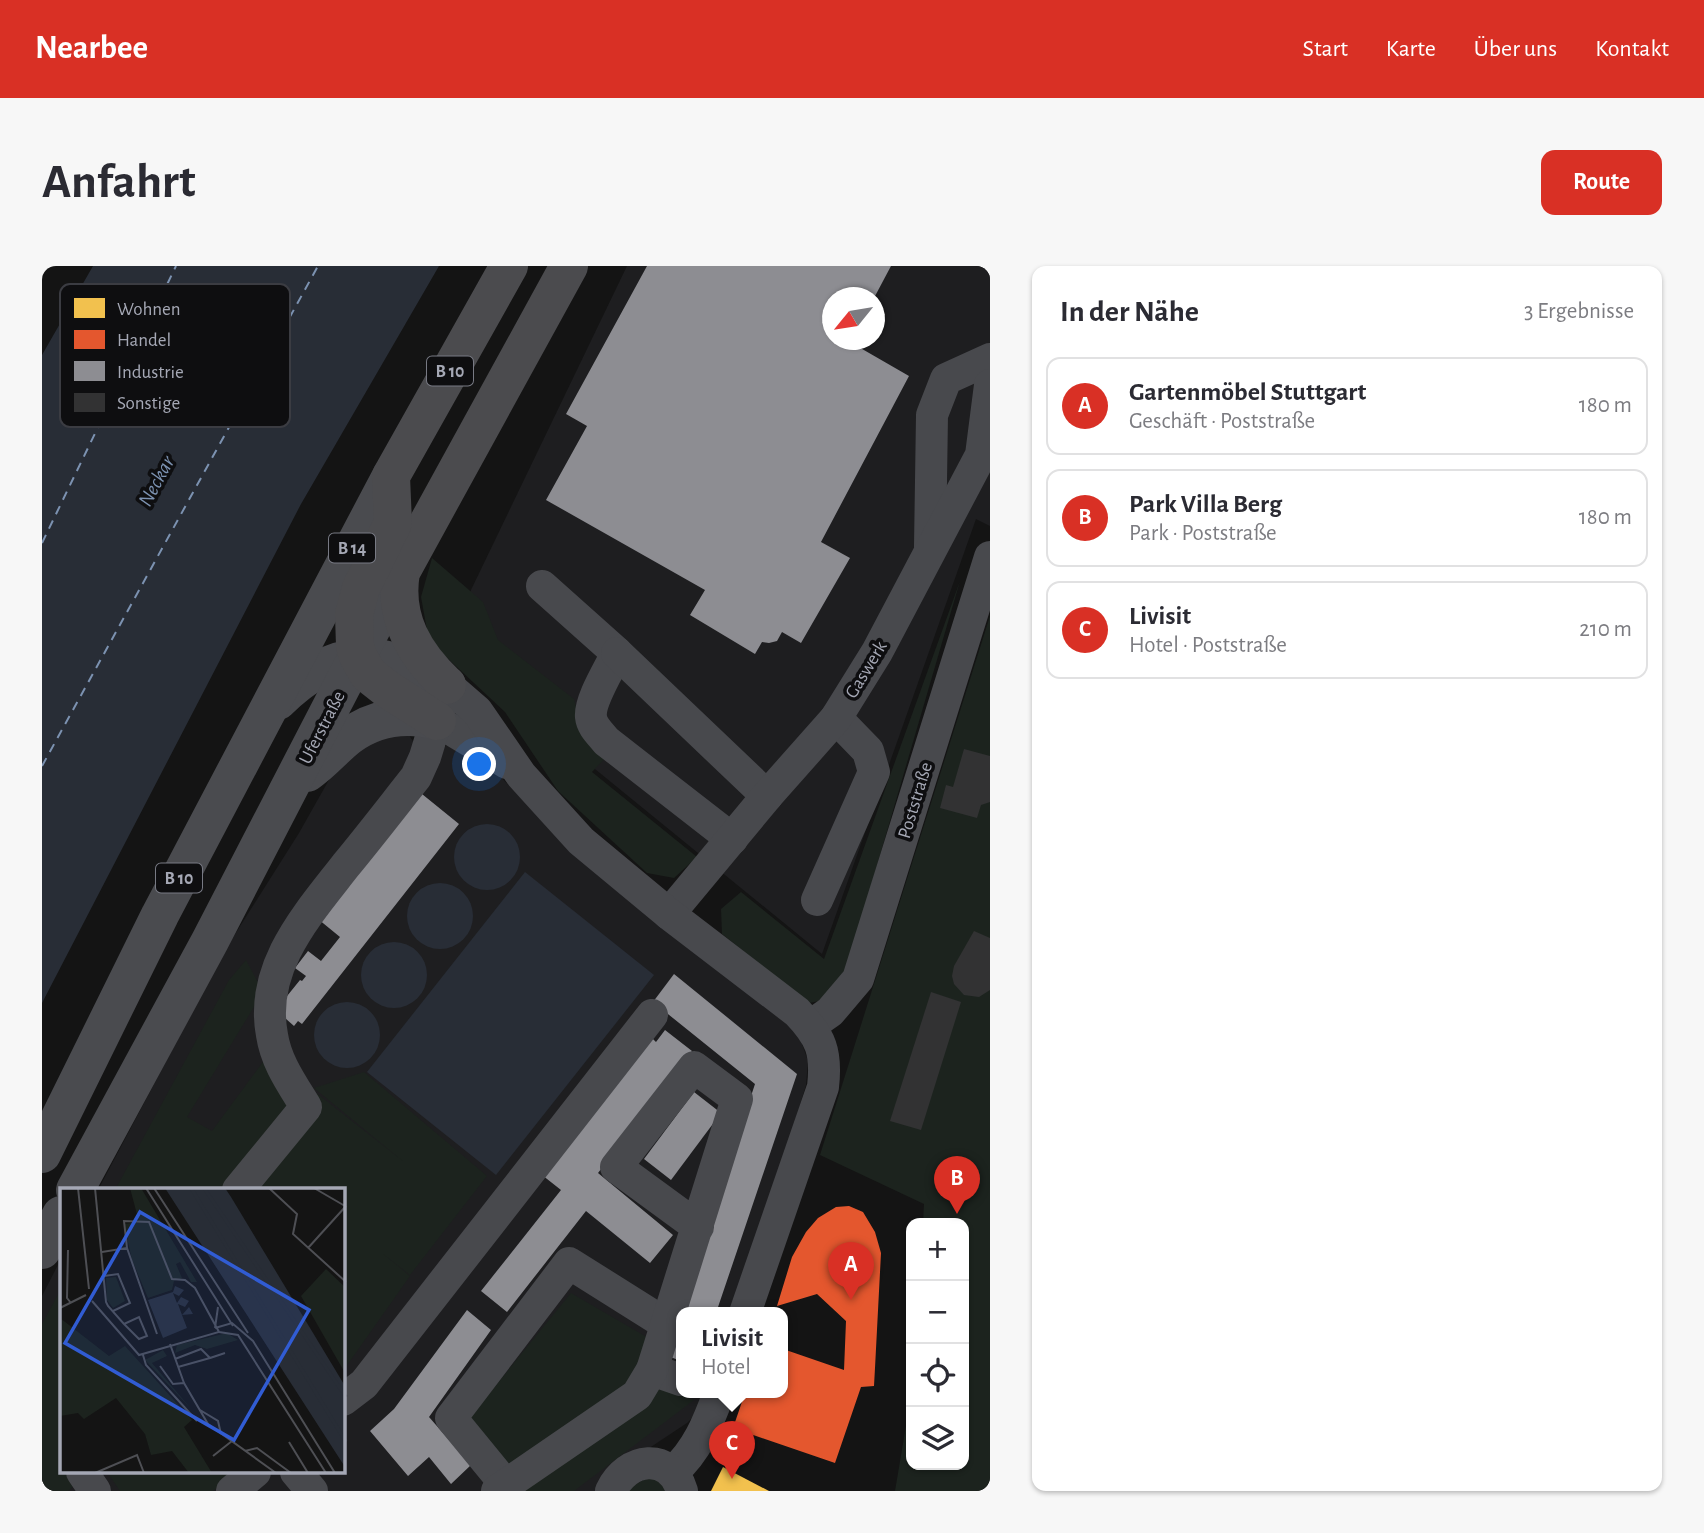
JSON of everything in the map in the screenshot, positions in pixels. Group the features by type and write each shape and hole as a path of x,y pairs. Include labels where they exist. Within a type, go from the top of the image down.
{"highway":[{"name":"B 10","path":"391,476 509,266"},
{"name":"Uferstraße","path":"401,572 569,266"},
{"path":"391,476 393,523 356,603 353,626 358,656 368,674 377,681 442,703"},
{"path":"401,572 400,595 408,635 442,703"}],"main road":[{"name":"B 14","path":"314,621 391,476"},
{"name":"Uferstraße","path":"76,1188 210,941 401,572"},
{"name":"B 10","path":"42,1154 160,915 314,621"},
{"path":"263,718 282,697 305,678 339,660 358,656"},
{"path":"290,788 348,737 369,725 401,716 419,716 442,703"},
{"path":"42,1250 60,1217"}],"street":[{"path":"930,554 932,415 946,379 990,359"},
{"name":"Gaswerk","path":"669,914 836,718 877,652 981,456 990,385"},
{"name":"Poststraße","path":"810,1026 830,1012 858,979 990,557"},
{"path":"542,586 617,653 767,796"},
{"path":"617,653 593,704 591,717 595,728 606,741 732,839"},
{"path":"240,1188 306,1107 276,1053 271,1033 272,993 282,956 301,922 416,777 442,703 521,775 588,847 669,914 797,1012 810,1026 822,1046 825,1065 822,1087 746,1307"},
{"path":"817,900 874,772 868,751 836,718"},
{"path":"345,1399 364,1384 652,1015"},
{"path":"666,1324 569,1263 451,1419 502,1488 637,1395 652,1370 698,1227 737,1099 694,1067 616,1167 698,1227"},
{"path":"652,1370 676,1378"},
{"path":"678,1482 717,1398"},
{"path":"611,1491 621,1476 646,1462 666,1466 678,1482"},
{"path":"83,1474 95,1491"},
{"path":"232,1491 253,1474"},
{"path":"298,1474 312,1491"}],"shaded area":[{"path":"627,266 990,266 990,526 976,519 822,954 444,646"},
{"path":"432,558 483,602 498,640 574,699 581,728 610,753 592,772 697,857 674,878 647,873 558,791 505,712 429,641 421,597"},
{"path":"960,581 845,975 830,999 809,1003 722,934 721,909 741,892 824,959"},
{"path":"990,616 990,1491 895,1491 906,1426 906,1470 969,1470 969,1218 923,1218 924,1204 820,1155"},
{"path":"408,734 415,744 443,748 447,745 499,775 515,792 785,1021 800,1038 808,1061 806,1085 735,1307 676,1307 676,1398 702,1398 687,1423 607,1476 596,1491 42,1491 42,1296 60,1261 60,1474 345,1474 345,1188 99,1188 225,950 299,833 339,762 359,742"},
{"path":"246,960 263,992 187,1117 212,1131 268,1055 404,1162 314,1088 364,1072 487,1176 410,1275 382,1253 410,1276 345,1368 345,1188 116,1188 229,980"},
{"path":"60,1291 60,1474 87,1474 68,1491 42,1491 42,1324"},
{"path":"571,1293 650,1339 624,1395 506,1471 470,1417"},
{"path":"658,1388 676,1394 676,1398 694,1400 574,1491 517,1491"},
{"path":"108,1474 233,1474 213,1491 120,1491"},
{"path":"654,1474 670,1491 624,1491"}],"water":[{"name":"Neckar","path":"93,266 439,266 301,504 42,1003 42,355 60,324 60,427 290,427 290,284 83,284"},
{"path":"481,824 493,824 511,833 518,844 518,870 511,881 500,888 481,890 468,885 459,876 454,863 454,851 459,838 468,829"},
{"path":"525,872 654,975 496,1175 367,1072"},
{"path":"433,883 447,883 459,888 468,897 473,916 471,929 464,940 447,949 433,949 421,944 412,935 407,923 407,909 412,897 421,888"},
{"path":"388,942 400,942 418,951 425,962 425,988 418,999 407,1006 388,1008 375,1003 366,994 361,981 361,969 366,956 375,947"},
{"path":"353,1002 371,1011 378,1022 378,1048 371,1059 360,1066 341,1068 323,1059 316,1048 314,1029 323,1011 334,1004"}],"building: Wohnen":[{"path":"723,1467 769,1491 711,1491"}],"building: Handel":[{"path":"849,1206 863,1212 875,1232 881,1253 874,1386 861,1387 835,1463 733,1428 743,1398 788,1398 788,1351 844,1370 846,1321 817,1294 777,1306 792,1257 806,1232 818,1218 836,1207"}],"building: Industrie":[{"path":"647,266 891,266 880,287 822,287 822,350 864,350 909,376 821,542 850,558 801,643 782,632 777,641 762,642 755,654 690,615 705,590 546,500 587,426 566,414"},
{"path":"422,794 459,824 302,1024 298,1021 294,1026 285,1018 279,1006 306,976 295,968 308,951 321,961 340,937 318,919"},
{"path":"674,974 797,1074 718,1307 681,1307 755,1084 653,1002"},
{"path":"665,1030 692,1051 598,1173 673,1235 650,1263 586,1211 507,1312 481,1291 561,1190 542,1175 650,1036 656,1042"},
{"path":"694,1092 721,1113 671,1180 644,1159"},
{"path":"467,1310 491,1330 429,1417 471,1465 451,1484 429,1457 408,1476 370,1431 394,1409"},
{"path":"676,1322 676,1359 665,1355"}],"building: Sonstige":[{"path":"964,749 990,756 990,802 981,805 977,818 940,808 946,785 953,787"},
{"path":"974,931 990,938 990,990 979,997 964,995 954,984 952,976 954,966"},
{"path":"931,992 961,1002 921,1130 890,1121"}],"ferry route":[{"path":"167,284 176,266"},
{"path":"290,317 318,266"},
{"path":"42,543 98,427"},
{"path":"42,766 229,427"}],"place":[{"name":"Park Villa Berg","path":"957,1214"},
{"name":"Gartenmöbel Stuttgart","path":"851,1300"},
{"name":"Livisit","path":"732,1479"}]}
